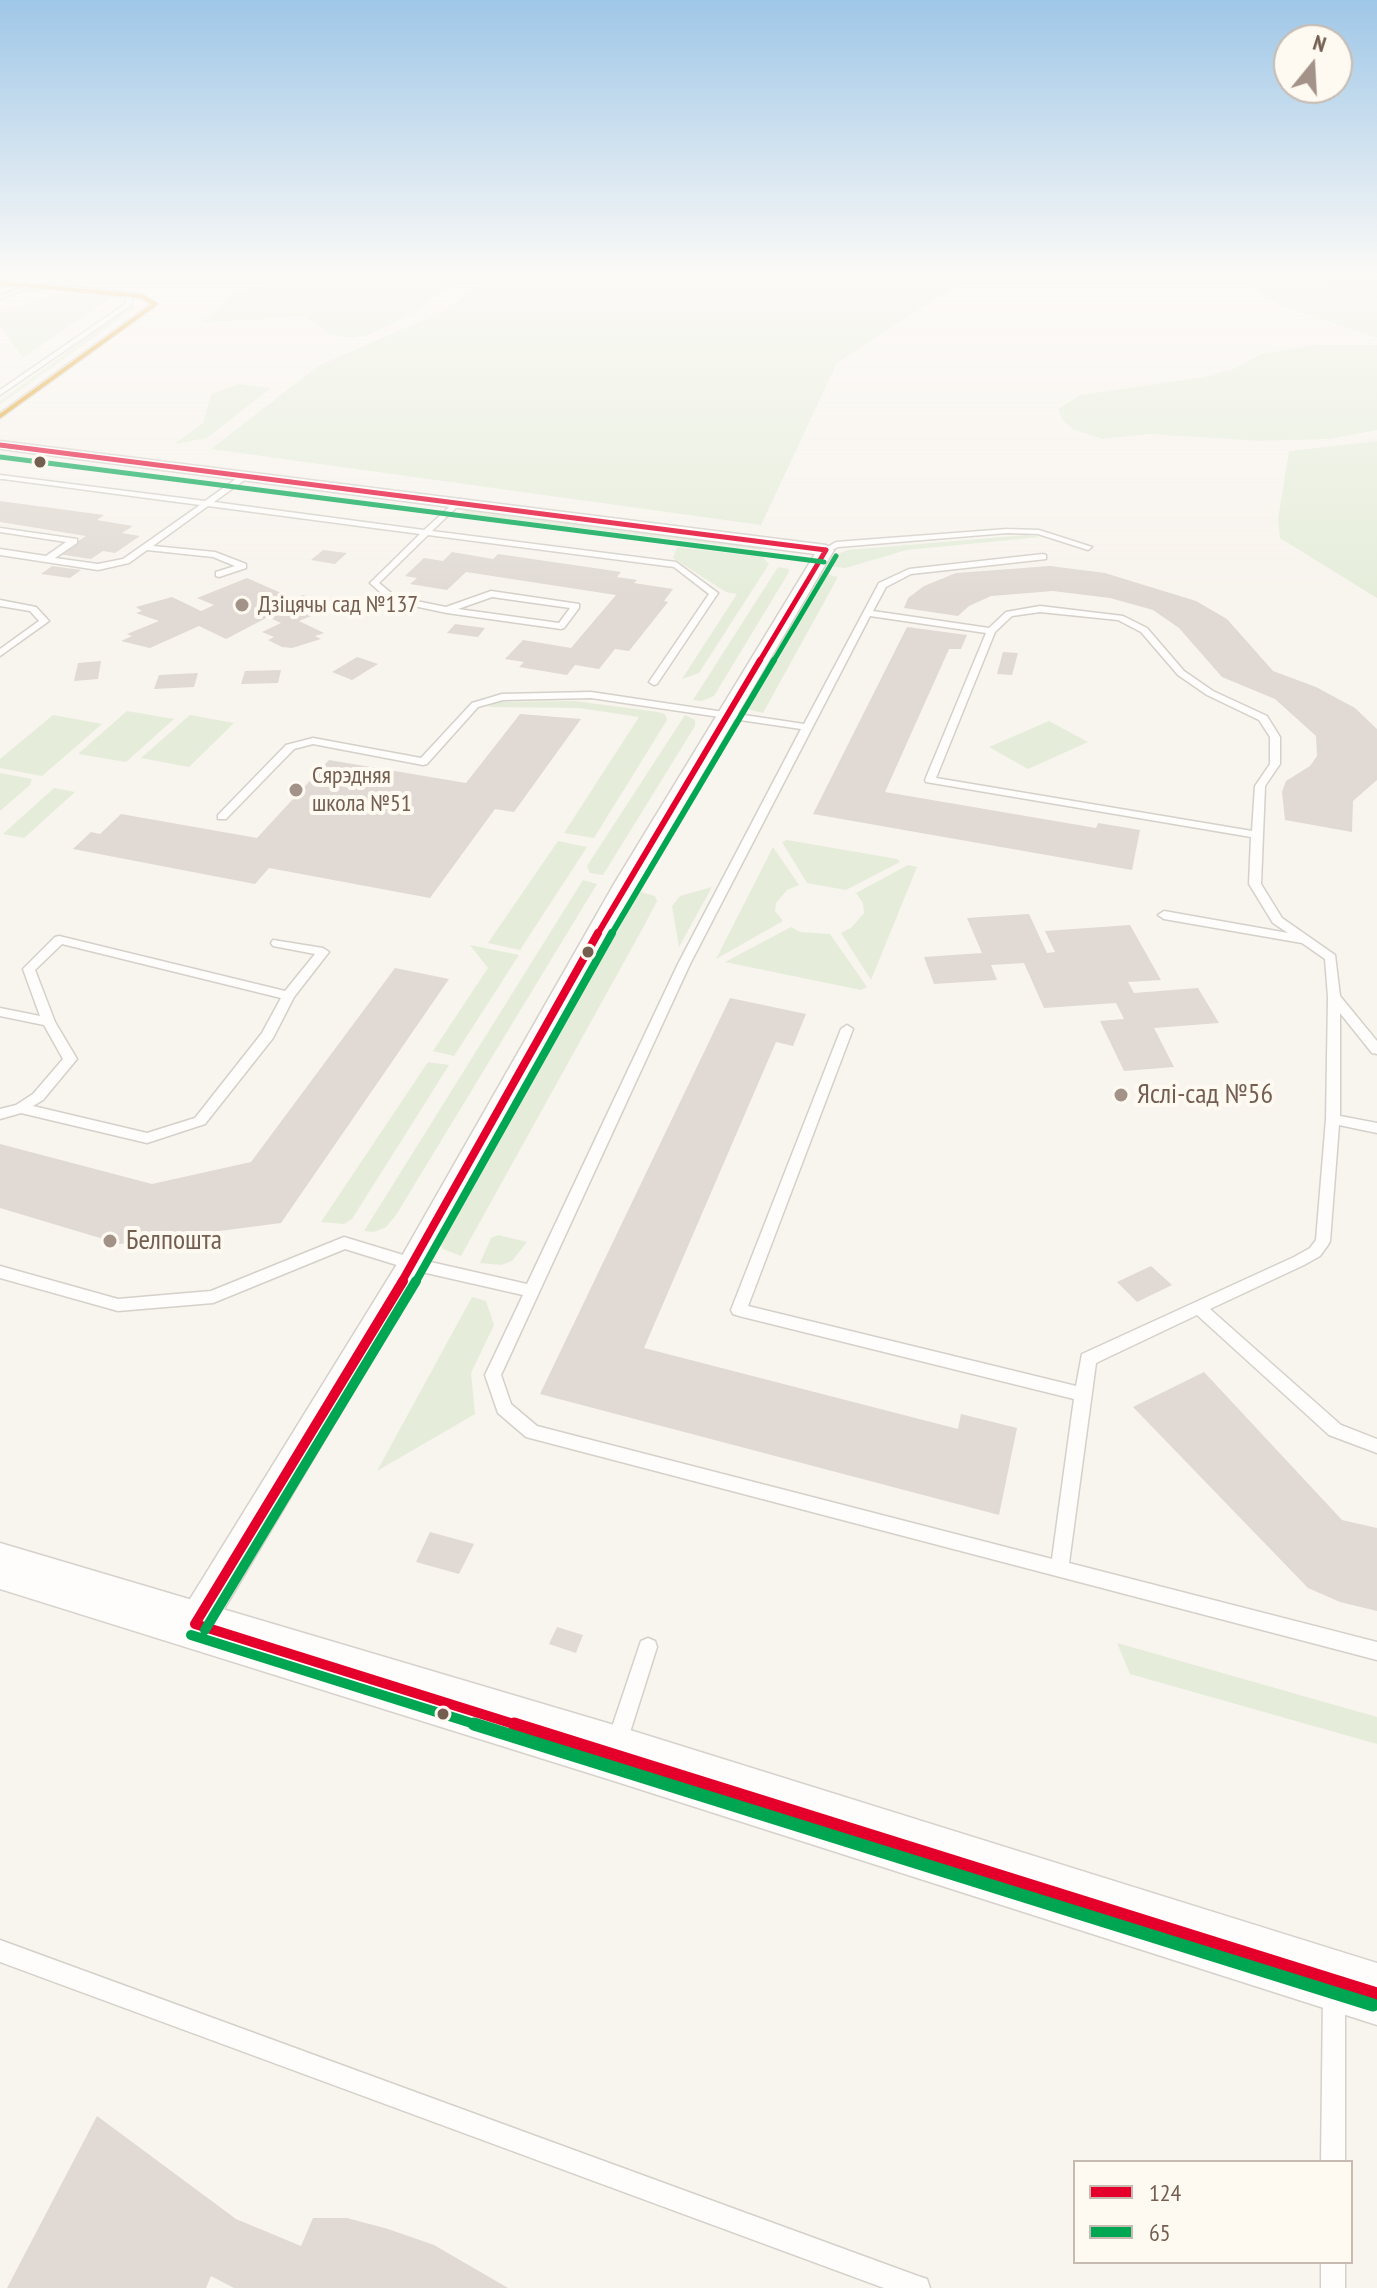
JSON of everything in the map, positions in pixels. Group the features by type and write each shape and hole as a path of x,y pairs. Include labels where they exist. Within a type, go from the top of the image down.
{"street":[{"path":"0,445 826,550 626,884 413,1264 195,1624"},
{"path":"0,1566 614,1753 1356,1987"}],"lane":[{"path":"0,416 45,384"},
{"path":"0,552 98,567 126,561 149,548 246,476"},
{"path":"3,477 676,565 714,593 654,682"},
{"path":"447,610 491,594 576,606 561,626 447,610 393,599 374,583 458,501"},
{"path":"0,530 74,541 48,559"},
{"path":"826,550 849,543 1007,531 1039,532 1088,547"},
{"path":"149,548 215,555 243,566 219,574"},
{"path":"1043,557 909,572 882,585 684,964 493,1375 504,1408 532,1432 1377,1651"},
{"path":"0,603 33,609 44,621 0,653"},
{"path":"1060,1567 1088,1359 1299,1261 1323,1241 1333,1119 1334,997 1331,958 1277,920 1255,884 1260,786 1275,764 1275,737 1263,718 1210,693 1181,673 1144,630 1120,618 1040,609 1009,614 991,631 930,780 1257,835"},
{"path":"870,613 991,631"},
{"path":"222,817 290,747 313,741 423,762 475,705 487,699 591,695 807,727"},
{"path":"1164,915 1306,940"},
{"path":"0,1114 21,1108 38,1097 70,1059 49,1022 29,969 59,940 288,996"},
{"path":"21,1108 147,1138 200,1121 268,1035 288,996 323,952 277,943"},
{"path":"1334,997 1377,1050"},
{"path":"0,1012 49,1022"},
{"path":"847,1029 739,1310 1084,1395"},
{"path":"1333,1119 1377,1128"},
{"path":"0,1272 118,1305 213,1297 344,1243 413,1264 531,1291"},
{"path":"1199,1308 1335,1430 1377,1446"},
{"path":"614,1753 648,1647"},
{"path":"0,1951 918,2288"},
{"path":"1333,2160 1356,1987"},
{"path":"1333,2264 1333,2288"}],"green space":[{"path":"24,384 30,384 0,405 0,401"},
{"path":"238,384 271,388 207,438 174,444 203,423 211,394"},
{"path":"295,384 827,384 761,525 211,449"},
{"path":"1157,384 1377,384 1377,430 1329,439 1260,441 1150,434 1102,439 1074,430 1063,421 1058,409 1080,395"},
{"path":"1377,441 1377,598 1280,538 1278,519 1289,451"},
{"path":"467,510 764,545 761,550 460,513"},
{"path":"1026,535 1041,537 907,550 845,568 828,566 832,556 848,550"},
{"path":"677,547 763,557 769,564 699,673 682,679 737,594 726,592 673,558"},
{"path":"778,567 789,569 789,572 714,696 702,701 693,700"},
{"path":"823,573 838,577 763,713 750,710 746,707 750,696"},
{"path":"575,701 658,712 665,714 667,720 594,838 564,833 639,717 579,708 489,707 496,702"},
{"path":"127,711 174,719 126,762 78,754"},
{"path":"53,715 102,724 42,776 0,768 0,759"},
{"path":"190,715 234,723 189,767 141,758"},
{"path":"685,715 695,720 695,726 603,875 590,873 587,866"},
{"path":"1049,721 1088,742 1028,769 989,747"},
{"path":"0,773 32,779 30,785 0,811"},
{"path":"54,788 75,792 24,838 3,834"},
{"path":"787,840 900,862 846,890 807,883 782,842"},
{"path":"558,841 587,847 520,950 488,943"},
{"path":"773,847 799,885 787,890 776,903 775,911 783,921 716,959"},
{"path":"908,865 917,867 871,980 841,933 851,928 864,913 863,903 856,893"},
{"path":"583,880 597,884 396,1215 386,1227 374,1232 364,1231"},
{"path":"712,887 679,947 672,906 680,896"},
{"path":"637,891 655,896 657,901 644,926 461,1256 443,1249 439,1243 459,1203"},
{"path":"791,927 800,932 830,934 867,987 861,990 725,962"},
{"path":"470,945 519,955 454,1056 433,1051 488,968"},
{"path":"428,1062 449,1065 352,1219 344,1224 321,1222"},
{"path":"498,1235 527,1242 512,1261 501,1265 480,1263 491,1238"},
{"path":"472,1297 486,1301 494,1325 471,1373 475,1414 377,1471"},
{"path":"1117,1643 1377,1717 1377,1744 1130,1674"}],"building":[{"path":"0,501 104,515 97,520 133,526 122,533 140,536 115,553 103,551 91,559 58,554 86,536 0,522"},
{"path":"323,550 347,553 335,564 311,560"},
{"path":"452,552 493,559 498,554 621,572 617,577 637,580 634,583 673,589 664,601 668,602 629,651 615,649 599,669 575,665 567,675 519,667 524,662 505,659 523,640 571,648 616,595 466,572 447,590 410,584 417,578 405,576 424,558 443,561"},
{"path":"52,566 81,570 70,578 41,574"},
{"path":"1050,566 1105,573 1196,601 1227,619 1273,671 1316,687 1355,708 1377,729 1377,780 1353,801 1352,832 1285,820 1282,792 1286,781 1310,766 1317,756 1316,736 1275,699 1222,677 1179,628 1153,610 1110,598 1053,591 991,596 969,606 958,616 904,608 908,598 924,586 956,573"},
{"path":"247,578 288,596 268,604 275,607 303,595 335,606 299,621 324,633 315,636 321,639 292,648 282,647 268,640 274,637 262,632 281,623 268,617 226,639 199,626 150,648 121,641 132,636 127,634 159,621 136,613 142,611 136,607 172,597 201,611 214,605 197,598"},
{"path":"455,624 485,628 478,637 447,633"},
{"path":"907,627 967,635 961,649 949,649 885,792 1096,828 1098,823 1140,830 1132,870 813,814"},
{"path":"1003,652 1018,653 1012,675 997,674"},
{"path":"357,657 378,664 352,680 332,672"},
{"path":"101,661 98,679 74,681 78,663"},
{"path":"281,670 278,683 241,684 245,671"},
{"path":"198,673 194,687 154,689 159,675"},
{"path":"520,714 581,719 514,812 495,809 430,898 269,868 255,884 73,849 91,832 100,834 121,814 257,838 329,760 466,783"},
{"path":"1029,914 1047,953 1055,952 1045,931 1130,925 1161,980 1128,982 1134,993 1198,988 1219,1023 1154,1028 1174,1067 1124,1071 1100,1021 1124,1019 1116,1003 1044,1008 1024,963 991,965 997,980 934,984 924,957 982,953 967,918"},
{"path":"395,968 449,979 281,1223 120,1244 0,1208 0,1144 152,1184 251,1162"},
{"path":"730,998 806,1014 793,1046 776,1042 644,1348 958,1429 961,1414 1017,1428 999,1515 540,1394"},
{"path":"1151,1266 1172,1285 1137,1302 1117,1282"},
{"path":"1204,1372 1342,1520 1377,1528 1377,1611 1340,1602 1308,1588 1133,1407"},
{"path":"430,1532 474,1544 459,1574 416,1562"},
{"path":"557,1627 583,1635 576,1653 549,1644"},
{"path":"97,2116 236,2219 301,2246 313,2218 347,2218 434,2245 508,2288 234,2288 211,2276 206,2288 7,2288"}],"transit line":[{"path":"0,416 45,384"},
{"name":"124","path":"0,445 826,550"},
{"name":"65","path":"0,457 824,562"},
{"name":"124","path":"195,1624 413,1264 626,884 826,550"},
{"name":"65","path":"205,1630 423,1270 636,890 836,556"},
{"name":"124","path":"195,1624 1377,1994"},
{"name":"65","path":"191,1635 1373,2005"}],"place":[{"name":"Дзіцячы сад №137","path":"242,605"},
{"name":"Сярэдняя школа №51","path":"296,790"},
{"name":"Яслі-сад №56","path":"1121,1095"},
{"name":"Белпошта","path":"110,1241"}]}
